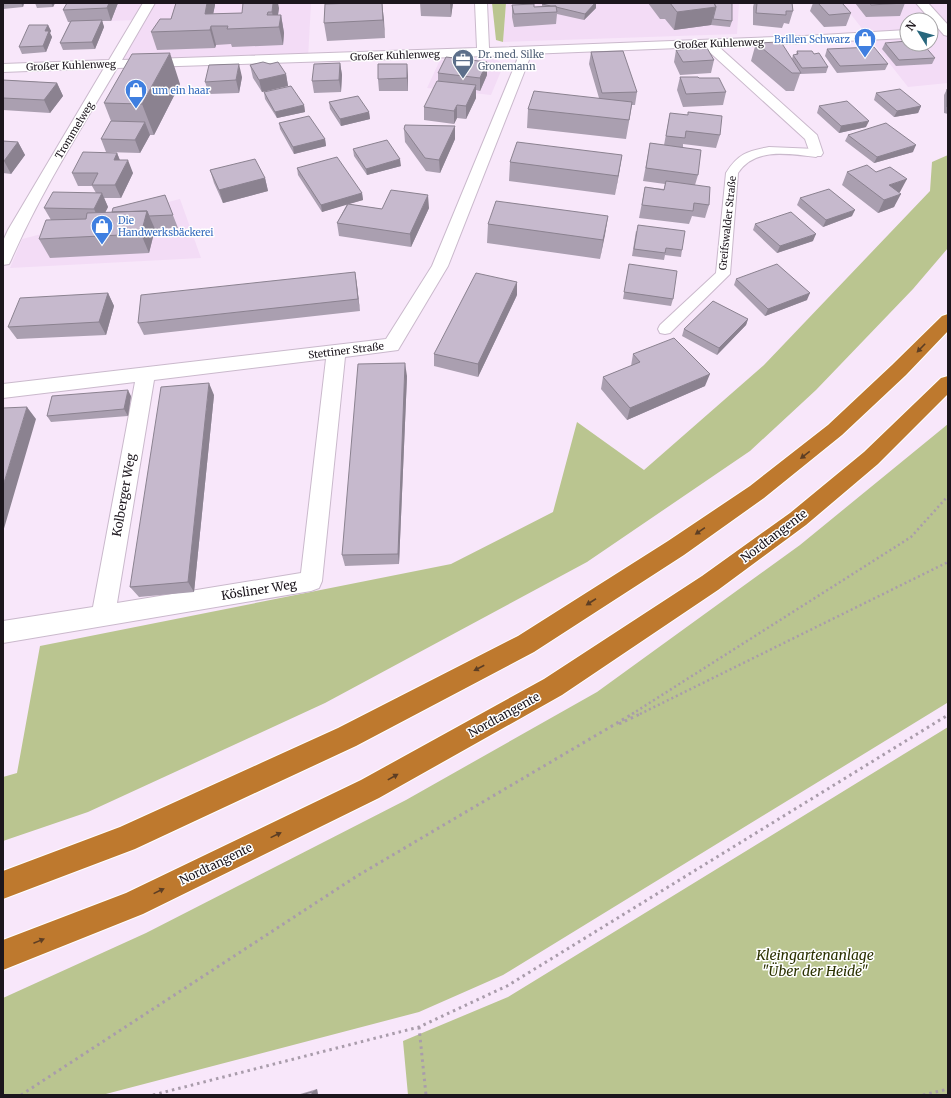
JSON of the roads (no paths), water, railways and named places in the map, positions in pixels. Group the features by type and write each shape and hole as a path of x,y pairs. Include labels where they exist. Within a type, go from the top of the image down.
{"highway":[{"path":"3,885 125,839 347,737 526,644 676,548 757,492 835,430 899,370 948,320"},
{"name":"Nordtangente","path":"3,955 133,904 370,789 553,687 710,583 798,519 871,458 948,383"}],"street":[{"name":"Trommelweg","path":"3,260 16,230 33,199 150,3"},
{"path":"481,3 483,52"},
{"path":"922,3 948,32"},
{"name":"Großer Kuhlenweg","path":"3,68 78,64 157,64 708,44 899,34"},
{"name":"Greifswalder Straße","path":"708,44 812,138 816,153"},
{"name":"Stettiner Straße","path":"3,391 392,344 440,266 523,60 521,50"},
{"name":"Kösliner Weg","path":"3,632 311,581 336,351"},
{"name":"Kolberger Weg","path":"103,616 146,374"}],"lane":[{"name":"Greifswalder Straße","path":"665,329 723,274 732,173 735,167 747,156 766,150 816,153"}],"place":[{"name":"Brillen Schwarz","path":"865,58"},
{"name":"Dr. med. Silke Gronemann","path":"463,80"},
{"name":"um ein haar","path":"136,110"},
{"name":"Die Handwerksbäckerei","path":"102,246"}],"park label":[{"name":"Kleingartenanlage \"Über der Heide\"","path":"815,964"}]}
